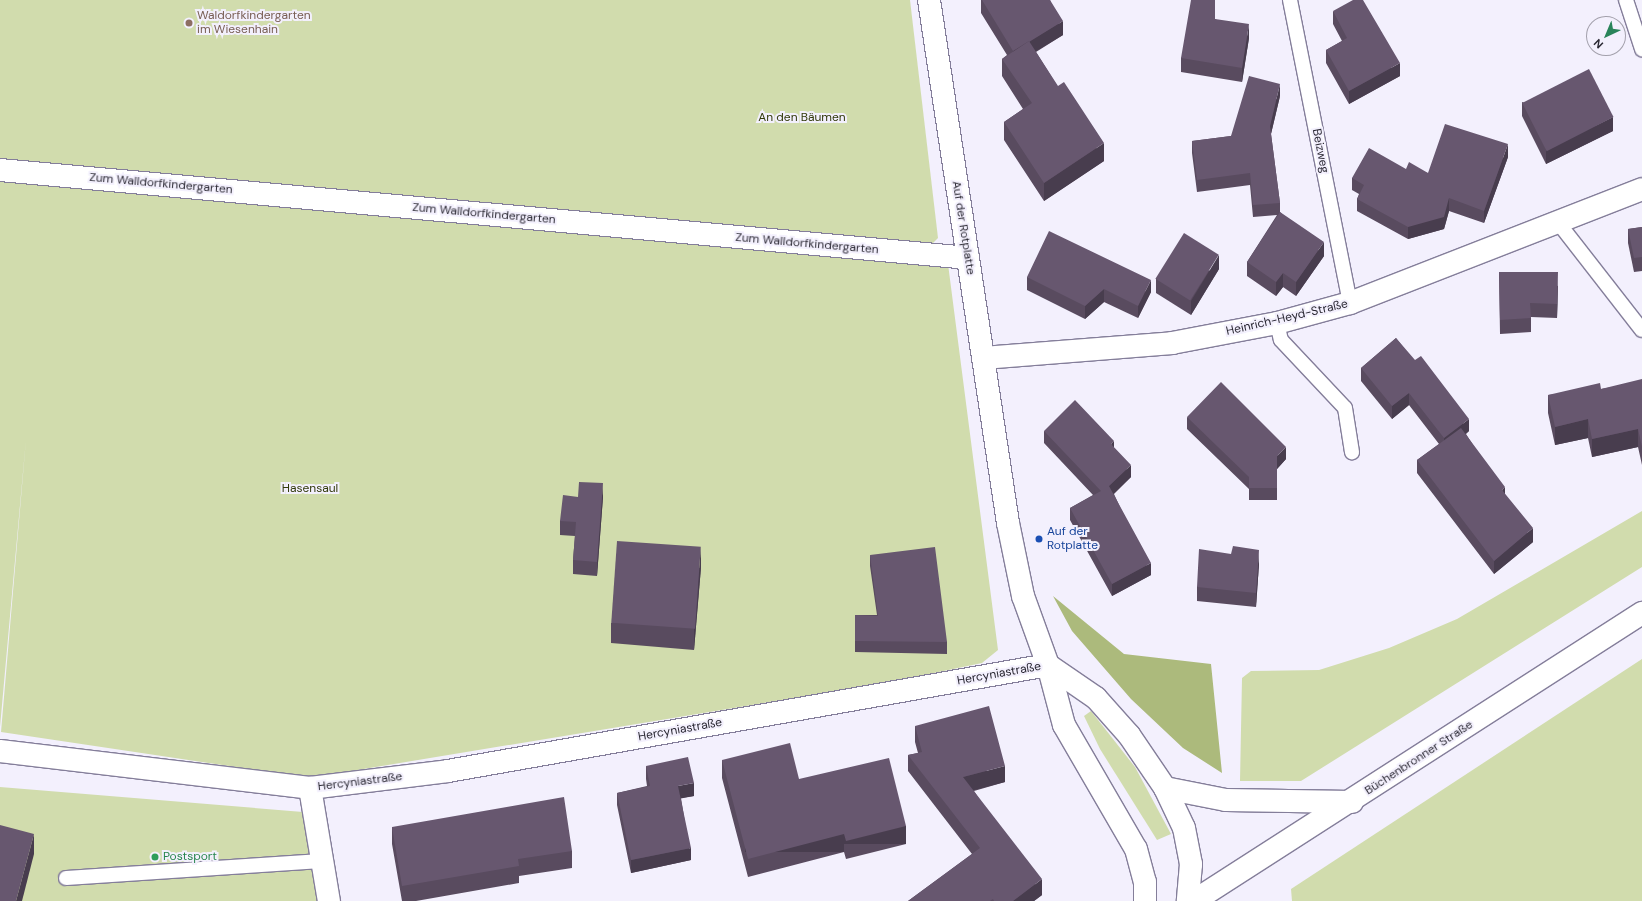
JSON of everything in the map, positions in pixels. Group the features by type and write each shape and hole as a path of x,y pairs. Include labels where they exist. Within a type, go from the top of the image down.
{"street":[{"name":"Auf der Rotplatte","path":"930,0 983,358 1023,596 1048,665 1064,725 1136,849 1145,882 1145,901"},
{"name":"Zum Walldorfkindergarten","path":"0,170 968,258"},
{"name":"Heinrich-Heyd-Straße","path":"983,358 1172,342 1277,323 1350,303 1642,189"},
{"name":"Büchenbronner Straße","path":"1194,901 1352,802 1642,613"},
{"name":"Hercyniastraße","path":"0,751 310,788 448,772 1048,665"},
{"path":"1048,665 1096,698 1129,735 1165,788 1184,828 1192,864 1188,901"},
{"name":"Hercyniastraße","path":"310,788 329,901"},
{"path":"1165,788 1226,800 1352,802"}],"lane":[{"name":"Beizweg","path":"1290,0 1350,303"},
{"path":"1626,0 1642,49"},
{"path":"1557,221 1642,330"},
{"path":"1277,323 1281,340 1345,408 1352,452"},
{"path":"66,878 321,860"}],"green space":[{"name":"An den Bäumen","path":"0,0 910,0 938,238 928,248 0,164"},
{"name":"Hasensaul","path":"0,177 948,264 998,650 982,663 891,682 309,778 1,732 26,439 0,727"},
{"path":"1642,511 1642,567 1301,781 1240,781 1242,678 1251,671 1319,670 1389,648 1457,619"},
{"path":"1053,596 1124,654 1211,664 1222,773 1183,748 1131,699 1072,631"},
{"path":"1642,659 1642,901 1292,901 1291,889"},
{"path":"1091,711 1135,767 1171,834 1157,840 1100,749 1084,716"},
{"name":"Postsport","path":"0,787 303,812 318,901 0,901"}],"building":[{"path":"982,0 1050,0 1063,21 1013,51"},
{"path":"1191,0 1215,0 1215,19 1249,24 1242,68 1181,58"},
{"path":"1353,0 1363,0 1400,63 1349,91 1326,50 1347,38 1333,11"},
{"path":"1029,41 1058,86 1064,82 1104,143 1044,183 1004,122 1032,103 1002,59"},
{"path":"1589,69 1614,117 1547,151 1522,103"},
{"path":"1249,76 1280,84 1270,126 1280,203 1253,205 1250,173 1197,180 1192,141 1231,136"},
{"path":"1445,124 1508,144 1484,211 1449,198 1444,217 1408,227 1357,199 1364,185 1352,178 1369,148 1406,169 1409,162 1428,173"},
{"path":"1280,212 1324,242 1296,282 1283,273 1276,282 1247,262"},
{"path":"1642,227 1642,257 1634,258 1628,229"},
{"path":"1049,231 1151,280 1138,306 1104,289 1085,306 1027,277"},
{"path":"1184,233 1219,255 1190,301 1155,279"},
{"path":"1499,272 1558,272 1557,304 1530,303 1531,318 1500,320"},
{"path":"1396,338 1415,360 1421,356 1469,419 1444,438 1409,393 1392,406 1361,368"},
{"path":"1642,379 1642,447 1638,429 1592,439 1588,419 1555,427 1548,395 1600,383 1601,389"},
{"path":"1221,382 1286,447 1277,456 1277,488 1249,488 1249,477 1187,417"},
{"path":"1075,400 1114,441 1111,444 1131,465 1109,486 1151,563 1112,584 1070,508 1101,491 1044,431"},
{"path":"1461,428 1505,487 1502,490 1533,528 1494,561 1417,460"},
{"path":"579,482 603,483 597,562 573,560 576,522 560,521 563,495 578,497"},
{"path":"617,541 701,547 695,629 611,623"},
{"path":"1233,546 1259,550 1256,593 1197,587 1199,549 1231,554"},
{"path":"935,547 947,642 855,641 855,615 878,616 870,555"},
{"path":"989,706 1005,766 963,777 1042,879 1013,901 994,901 993,899 990,901 908,901 980,848 908,755 922,752 915,726"},
{"path":"790,743 799,779 889,758 906,826 846,841 844,834 748,859 722,760"},
{"path":"688,757 694,783 678,786 691,848 631,860 617,793 650,786 646,766"},
{"path":"564,797 572,851 518,859 519,866 402,886 392,827"},
{"path":"0,825 34,834 16,901 0,901"}],"place":[{"name":"Waldorfkindergarten im Wiesenhain","path":"189,23"},
{"name":"Auf der Rotplatte","path":"1039,539"},
{"name":"Postsport","path":"155,857"}]}
